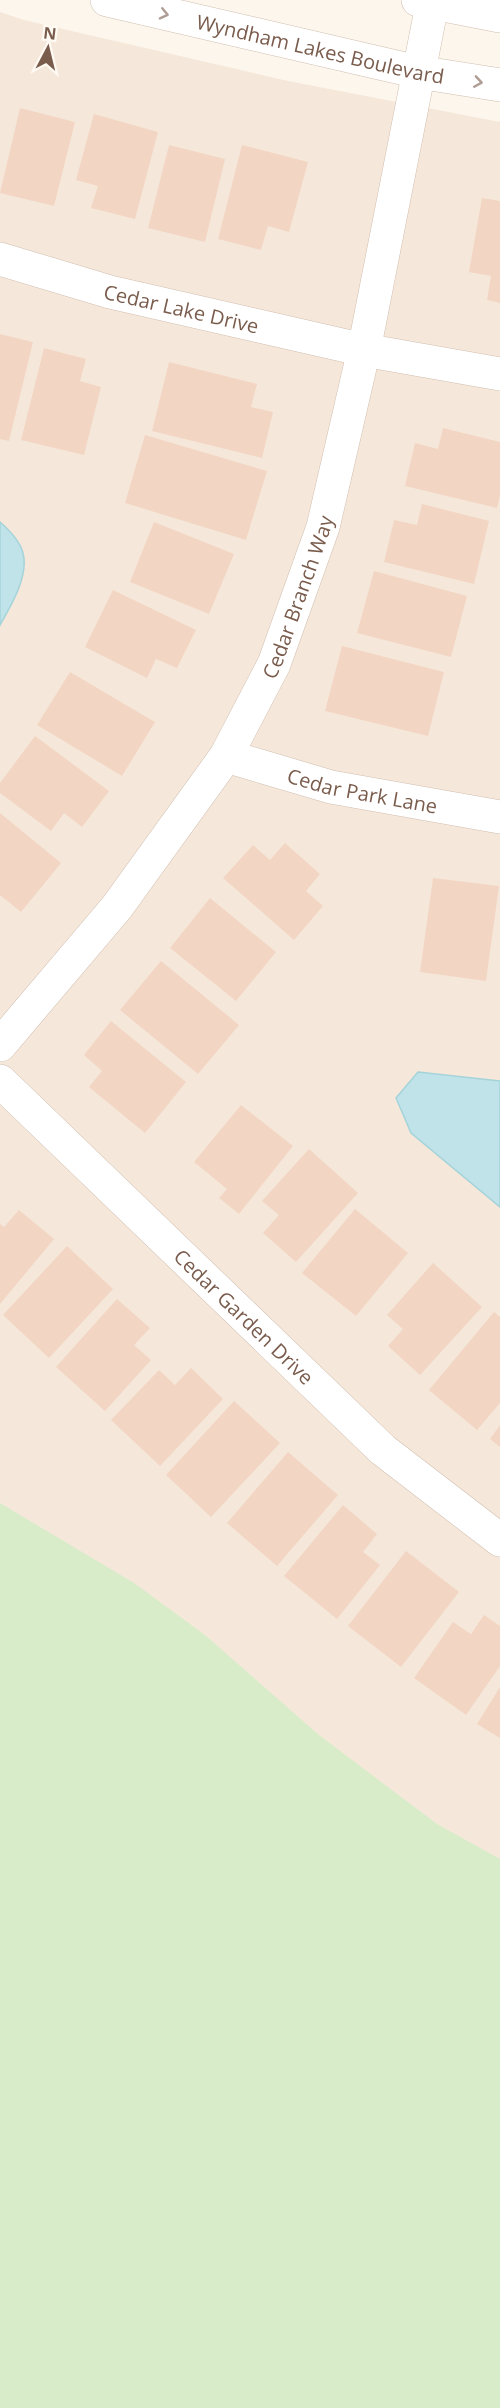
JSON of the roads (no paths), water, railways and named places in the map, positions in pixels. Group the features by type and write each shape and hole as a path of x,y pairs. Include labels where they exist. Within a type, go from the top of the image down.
{"street":[{"name":"Wyndham Lakes Boulevard","path":"107,0 418,72 500,85"},
{"name":"Cedar Branch Way","path":"0,1045 117,907 226,756 274,664 323,527 364,350 418,72 428,1"},
{"path":"428,1 500,16"},
{"name":"Cedar Lake Drive","path":"0,259 110,291 364,350"},
{"path":"364,350 500,374"},
{"name":"Cedar Park Lane","path":"226,756 331,787 500,817"},
{"name":"Cedar Garden Drive","path":"0,1081 383,1450 500,1540"}],"water":[{"path":"0,522 19,544 24,562 18,590 0,625"},
{"path":"418,1072 500,1081 500,1207 411,1133 396,1098"}]}
